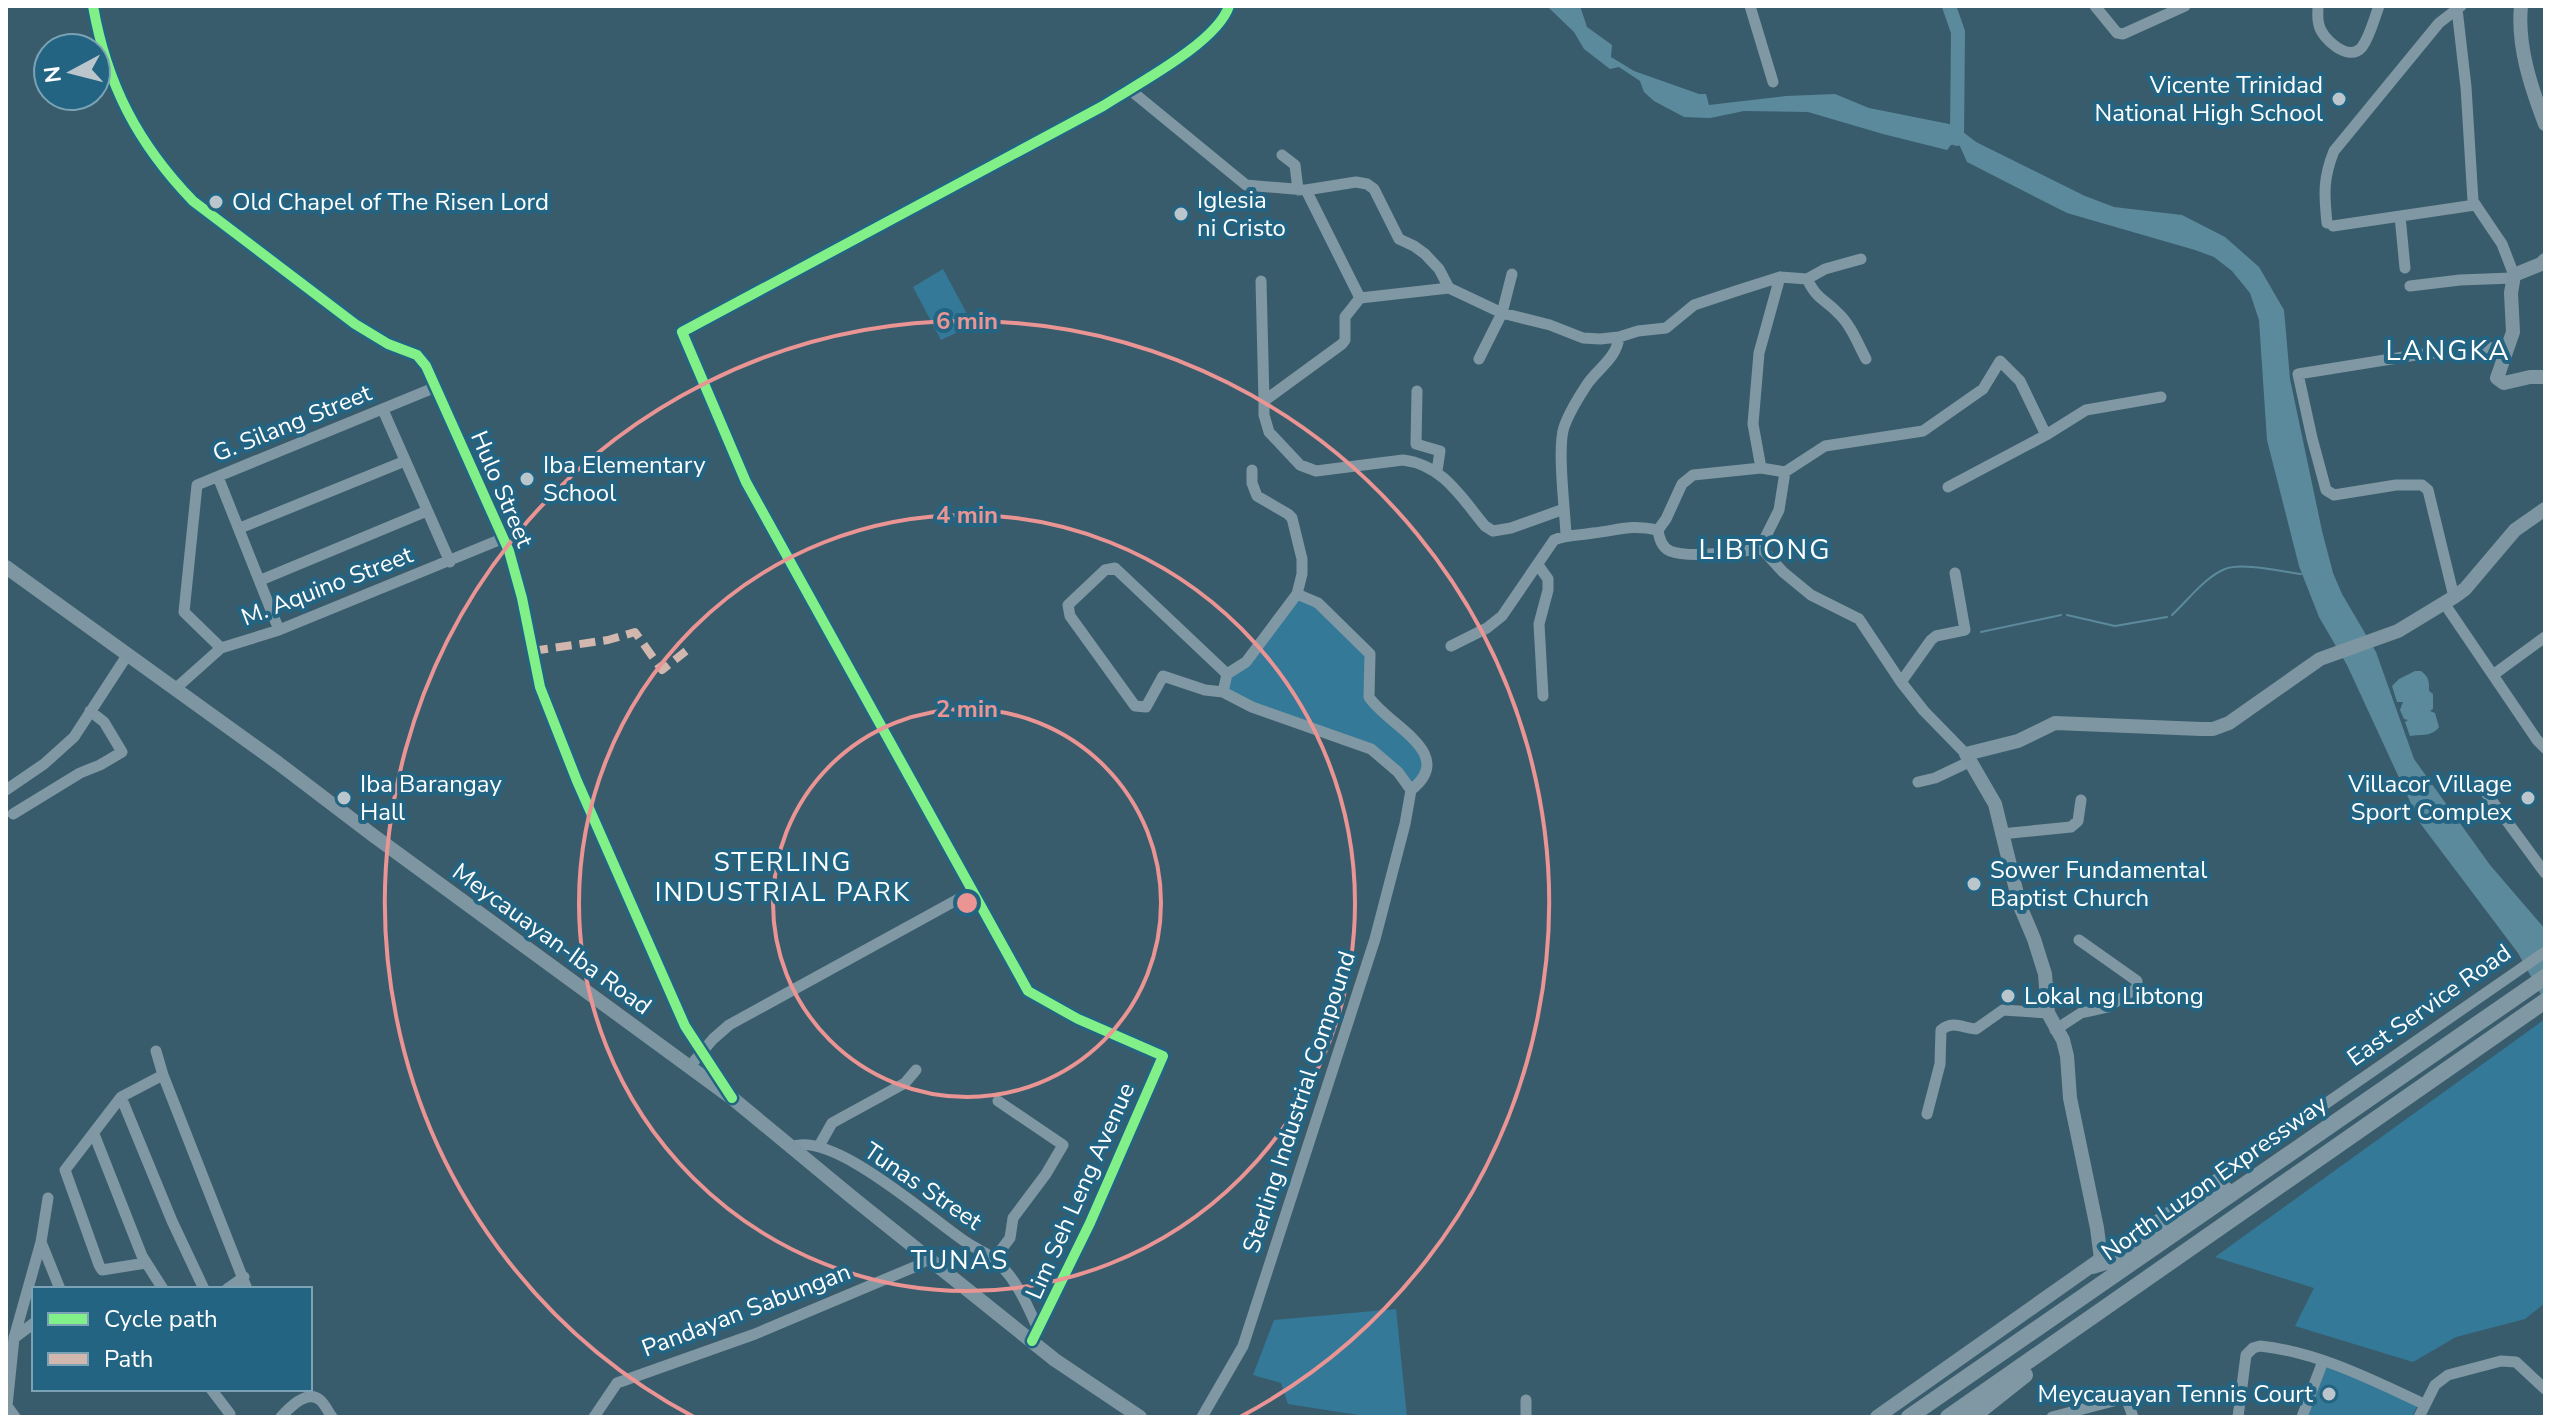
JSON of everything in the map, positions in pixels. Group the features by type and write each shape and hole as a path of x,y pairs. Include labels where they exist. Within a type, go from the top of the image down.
{"highway":[{"name":"North Luzon Expressway","path":"1909,1417 2545,977"},
{"name":"North Luzon Expressway","path":"1948,1417 2545,1001"},
{"path":"2097,1263 2118,1258 2204,1199 2273,1166"},
{"path":"1972,1417 2001,1396 2080,1327"}],"main road":[{"path":"2521,6 2520,36 2534,95 2545,124"},
{"path":"2545,260 2513,276 2513,332 2497,374 2500,382 2545,377"},
{"path":"1877,1417 2097,1263 2097,1228 2070,1098 2063,1040 2048,1013 2045,974 2020,906 1995,804 1969,758 2018,741 2055,723 2218,728 2246,712 2320,659 2398,631 2449,600 2465,589 2515,530 2545,509"},
{"name":"Meycauayan-Iba Road","path":"8,572 128,654 690,1066 928,1258 1036,1336 1055,1360 1140,1417"}],"street":[{"name":"Hulo Street","path":"93,6 117,93 144,141 193,201 355,324 388,344 417,355 426,366 504,538 515,571 540,687 549,714 677,1008 701,1052 732,1098"},
{"path":"690,1066 729,1025 973,891 746,482 682,332 1168,68 1218,24 1229,6"},
{"path":"1750,6 1773,82"},
{"path":"2095,6 2112,28 2123,34 2185,6"},
{"path":"2318,6 2319,27 2325,38 2338,48 2352,53 2363,45 2379,6"},
{"path":"2459,8 2439,23 2334,151 2325,173 2324,190 2330,224 2475,205"},
{"path":"2410,286 2513,276 2502,244 2475,205 2471,187 2459,8"},
{"path":"1129,89 1250,186 1302,190 1356,182 1367,184 1374,189 1399,239 1425,254 1439,269 1449,288"},
{"path":"1282,155 1295,165 1302,190 1360,298"},
{"path":"2400,216 2405,268"},
{"path":"1264,401 1342,344 1345,340 1345,317 1360,298 1449,288 1502,313 1550,325 1583,338 1600,339 1666,328 1702,301 1780,277 1807,279 1825,269 1861,259"},
{"path":"1479,359 1502,313 1512,274"},
{"path":"1761,468 1753,424 1759,353 1780,277"},
{"path":"1807,279 1815,295 1846,322 1866,359"},
{"path":"1261,281 1264,415 1269,432 1300,465 1316,471 1415,461 1437,471 1485,526 1493,531 1511,528 1564,509"},
{"path":"1566,535 1563,428 1589,382 1612,357 1619,337"},
{"path":"2509,346 2416,355 2298,374 2326,490 2334,495 2396,485 2422,485 2428,490 2449,600 2493,675 2545,748"},
{"path":"1658,530 1682,484 1693,475 1761,468 1785,472 1825,446 1923,431 1983,389 2000,361 2020,381 2046,435"},
{"name":"G. Silang Street","path":"221,648 184,612 197,485 436,387"},
{"path":"1417,391 1416,444 1440,451 1437,471"},
{"path":"1948,487 2086,410 2161,397"},
{"path":"383,410 450,562"},
{"path":"240,528 405,461"},
{"path":"1223,692 1227,674 1246,662 1297,594 1302,574 1302,559 1292,518 1257,496 1252,483 1252,470"},
{"path":"1762,549 1779,510 1785,472"},
{"path":"218,477 279,630"},
{"path":"261,580 427,511"},
{"path":"1451,646 1487,628 1502,616 1554,540 1566,535 1591,534 1638,525 1658,530"},
{"path":"1658,530 1662,544 1669,551 1707,553 1762,549"},
{"name":"M. Aquino Street","path":"175,689 221,648 279,630 504,538"},
{"path":"1762,549 1811,595 1859,619 1901,682 1969,758 1935,778 1918,782"},
{"path":"1538,565 1548,579 1539,624 1543,696"},
{"path":"1227,674 1115,568 1105,570 1068,605 1070,616 1135,706 1146,707 1163,676 1205,690 1223,692 1252,707 1371,749 1398,772 1411,790"},
{"path":"1901,682 1931,640 1936,636 1965,630 1955,573"},
{"name":"Sterling Industrial Compound","path":"1202,1417 1243,1346 1375,939 1411,790 1420,784 1428,762 1415,740 1389,719 1369,697 1370,654 1318,603 1297,594"},
{"path":"2493,675 2545,637"},
{"path":"6,790 44,764 74,737 128,654"},
{"path":"13,814 80,773 122,752 104,722 90,711"},
{"path":"2484,790 2544,868"},
{"path":"2001,834 2071,827 2078,821 2081,800"},
{"name":"Lim Seh Leng Avenue","path":"973,891 1028,991 1078,1019 1163,1056 1090,1223 1036,1336"},
{"path":"2055,1030 2081,1013 2108,1007 2137,988 2137,981 2079,940"},
{"name":"East Service Road","path":"2097,1263 2545,952"},
{"path":"1927,1114 1940,1064 1941,1030 1944,1027 1957,1023 1976,1029 2003,1010 2048,1013"},
{"path":"156,1051 245,1283"},
{"path":"819,1146 832,1123 905,1083 916,1070"},
{"path":"146,1263 102,1270 65,1170 121,1097 163,1075"},
{"path":"121,1097 203,1287"},
{"path":"994,1259 1010,1238 1013,1218 1063,1145 998,1101"},
{"path":"94,1134 146,1263 162,1287"},
{"name":"Tunas Street","path":"791,1147 800,1143 819,1146 865,1169 966,1243 994,1259 1020,1290 1036,1336"},
{"path":"14,1417 7,1406 14,1338 41,1242 48,1198"},
{"path":"41,1242 59,1287"},
{"name":"Pandayan Sabungan","path":"594,1417 617,1383 755,1334 919,1265 928,1258"},
{"path":"14,1338 32,1324"},
{"path":"2238,1417 2246,1355 2253,1348 2273,1348 2323,1361 2424,1404"},
{"path":"2302,1417 2323,1361"},
{"path":"2419,1417 2435,1385 2448,1375 2501,1361 2516,1362 2545,1389"},
{"path":"212,1391 230,1416"},
{"path":"281,1417 292,1405 312,1397 319,1399 332,1417"},
{"path":"2052,1417 2121,1399 2127,1400 2133,1417"},
{"path":"1526,1400 1526,1417"}],"shaded area":[{"path":"1544,6 1580,6 1587,27 1612,45 1611,57 1634,71 1706,94 1709,105 1835,94 1869,108 1954,125 1976,142 2085,196 2114,207 2182,215 2225,237 2259,267 2284,310 2290,379 2333,573 2376,652 2414,759 2490,865 2545,929 2545,1002 2518,953 2420,823 2347,665 2319,617 2299,566 2267,440 2259,320 2250,293 2232,271 2214,257 2195,250 2067,213 1967,162 1959,144 1951,145 1947,150 1808,112 1744,111 1710,118 1684,117 1654,101 1644,92 1640,81 1619,67 1610,69 1584,49 1574,32"},
{"path":"943,269 973,325 941,340 913,287"},
{"path":"1297,594 1318,603 1370,654 1369,697 1428,762 1411,790 1383,757 1223,692 1227,674 1246,662"},
{"path":"2415,671 2426,675 2429,691 2433,694 2433,709 2430,711 2435,713 2439,727 2430,734 2410,736 2405,722 2408,720 2404,719 2400,710 2403,702 2397,702 2392,686"},
{"path":"2545,1019 2545,1303 2525,1319 2456,1337 2413,1362 2295,1326 2314,1288 2215,1257"},
{"path":"1396,1309 1407,1417 1371,1417 1288,1404 1281,1383 1253,1375 1274,1320"},
{"path":"2326,1367 2356,1377 2417,1406 2412,1417 2308,1417"}],"waterway":[{"path":"1949,6 1958,32 1957,139"},
{"path":"2172,615 2204,583 2225,569 2252,567 2301,574"},
{"path":"1981,632 2061,615"},
{"path":"2067,615 2115,626 2167,617"}],"marked path":[{"path":"532,651 608,640 635,632 662,670 686,651"}],"cycle path":[{"path":"93,6 107,62 128,112 156,158 193,201 355,324 388,344 417,355 426,366 509,551 540,687 577,781 685,1026 732,1098"},
{"path":"1032,1341 1090,1223 1163,1056 1078,1019 1028,991 746,482 682,332 1103,106 1192,48 1209,34 1229,6"}],"place":[{"name":"Vicente Trinidad National High School","path":"2339,99"},
{"name":"Old Chapel of The Risen Lord","path":"216,202"},
{"name":"Iglesia ni Cristo","path":"1181,214"},
{"name":"Iba Elementary School","path":"527,479"},
{"name":"Iba Barangay Hall","path":"344,798"},
{"name":"Villacor Village Sport Complex","path":"2528,798"},
{"name":"Sower Fundamental Baptist Church","path":"1974,884"},
{"name":"Lokal ng Libtong","path":"2008,996"},
{"name":"Meycauayan Tennis Court","path":"2329,1394"}],"district":[{"name":"LANGKA","path":"2448,350"},
{"name":"LIBTONG","path":"1765,549"},
{"name":"STERLING INDUSTRIAL PARK","path":"783,877"},
{"name":"TUNAS","path":"960,1260"}]}
